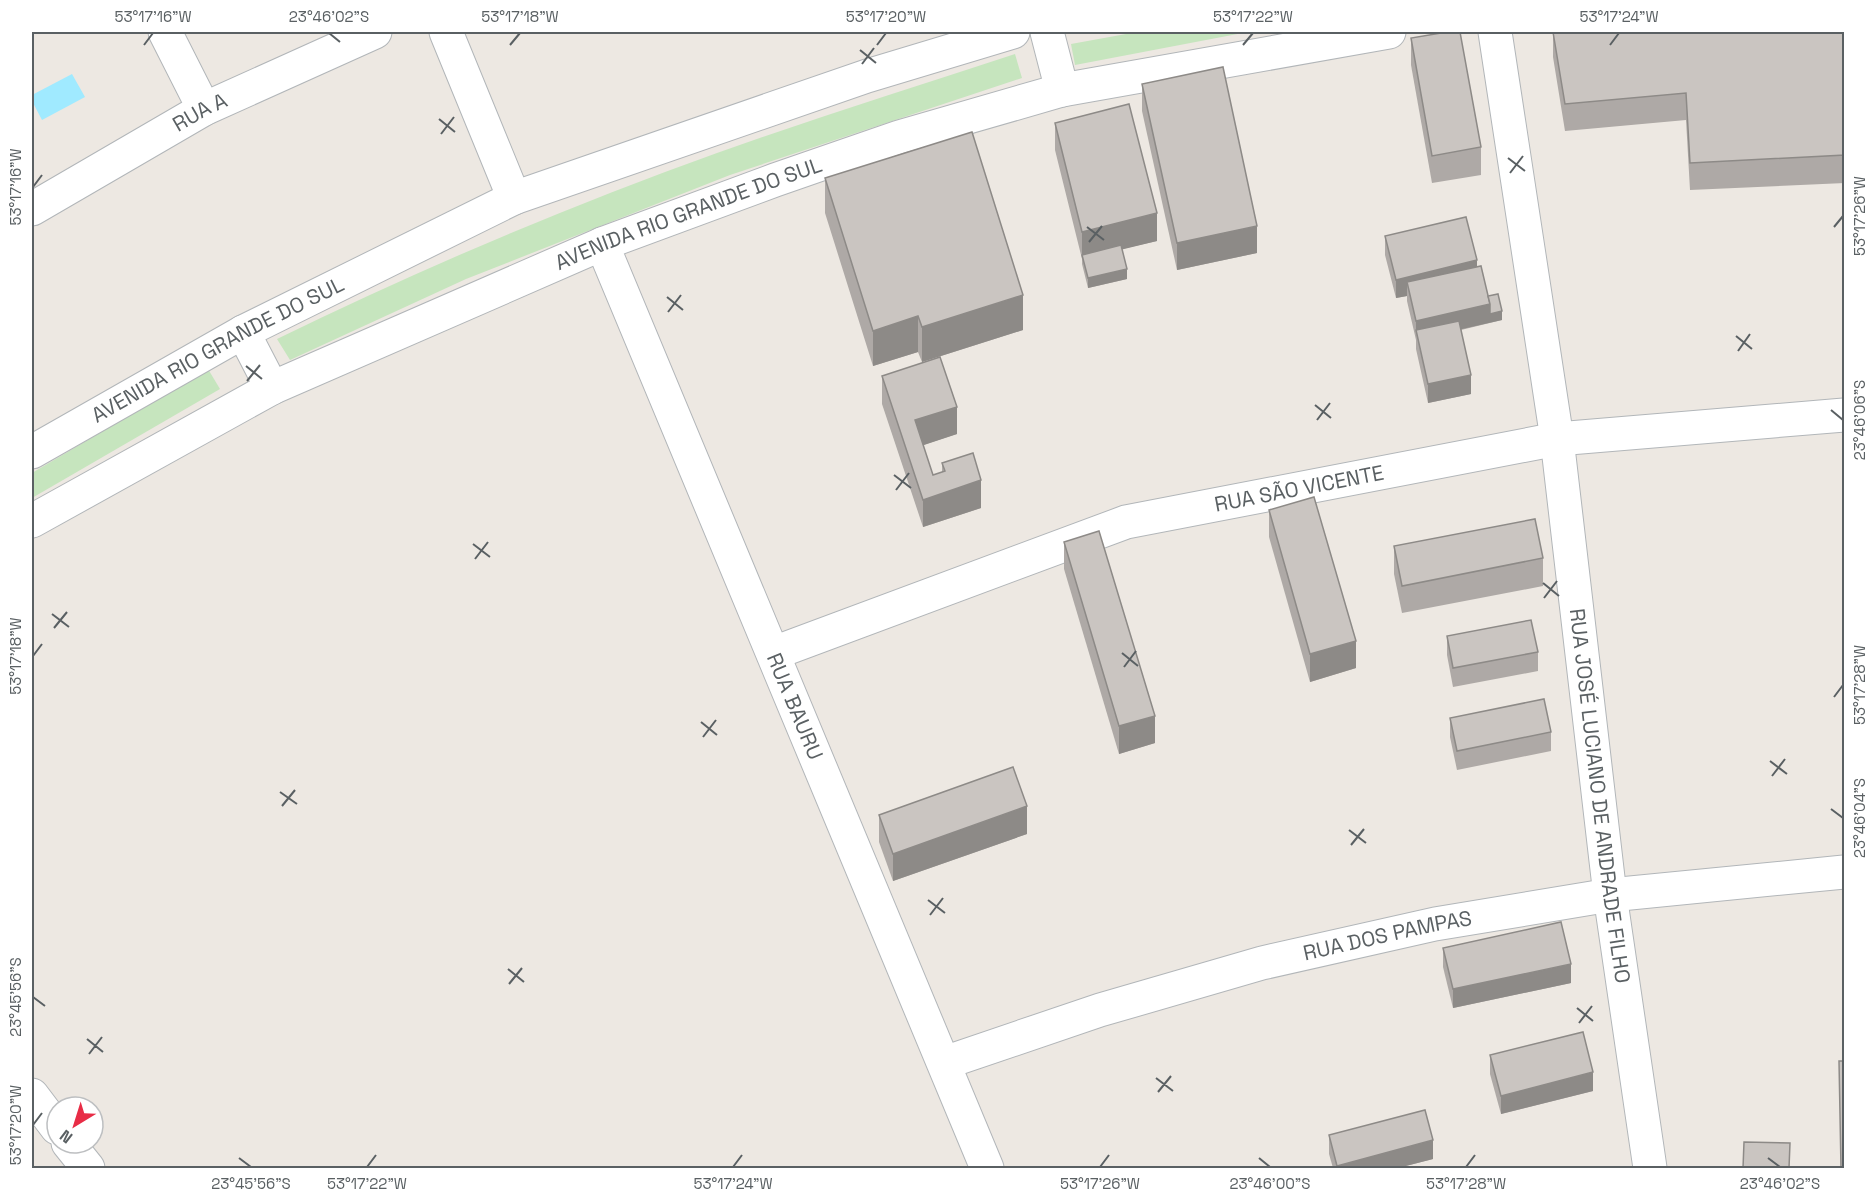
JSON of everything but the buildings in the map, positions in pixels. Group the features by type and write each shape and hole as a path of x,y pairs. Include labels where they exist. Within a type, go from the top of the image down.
{"street":[{"path":"165,32 204,109"},
{"name":"RUA A","path":"32,209 204,109 375,32"},
{"path":"446,32 514,198"},
{"name":"AVENIDA RIO GRANDE DO SUL","path":"32,452 243,332 514,198 867,76 1013,32"},
{"path":"1047,32 1062,90"},
{"name":"AVENIDA RIO GRANDE DO SUL","path":"32,521 272,388 602,244 899,137 1062,90 1389,32"},
{"name":"RUA JOSÉ LUCIANO DE ANDRADE FILHO","path":"1495,32 1557,439 1610,895 1650,1168"},
{"name":"RUA BAURU","path":"602,244 987,1168"},
{"path":"243,332 272,388"},
{"name":"RUA SÃO VICENTE","path":"774,653 1126,522 1557,439 1845,415"},
{"name":"RUA DOS PAMPAS","path":"944,1063 1100,1010 1262,963 1435,924 1610,895 1845,872"},
{"path":"32,1095 45,1112"},
{"path":"78,1155 88,1168"}],"green space":[{"path":"1137,32 1248,32 1075,65 1071,44"},
{"path":"1015,54 1022,78 730,175 466,279 290,360 277,339 494,240 605,195 754,140"},
{"path":"208,369 220,389 32,498 32,473"}],"water":[{"path":"72,74 85,97 42,120 32,101 32,95"}]}
